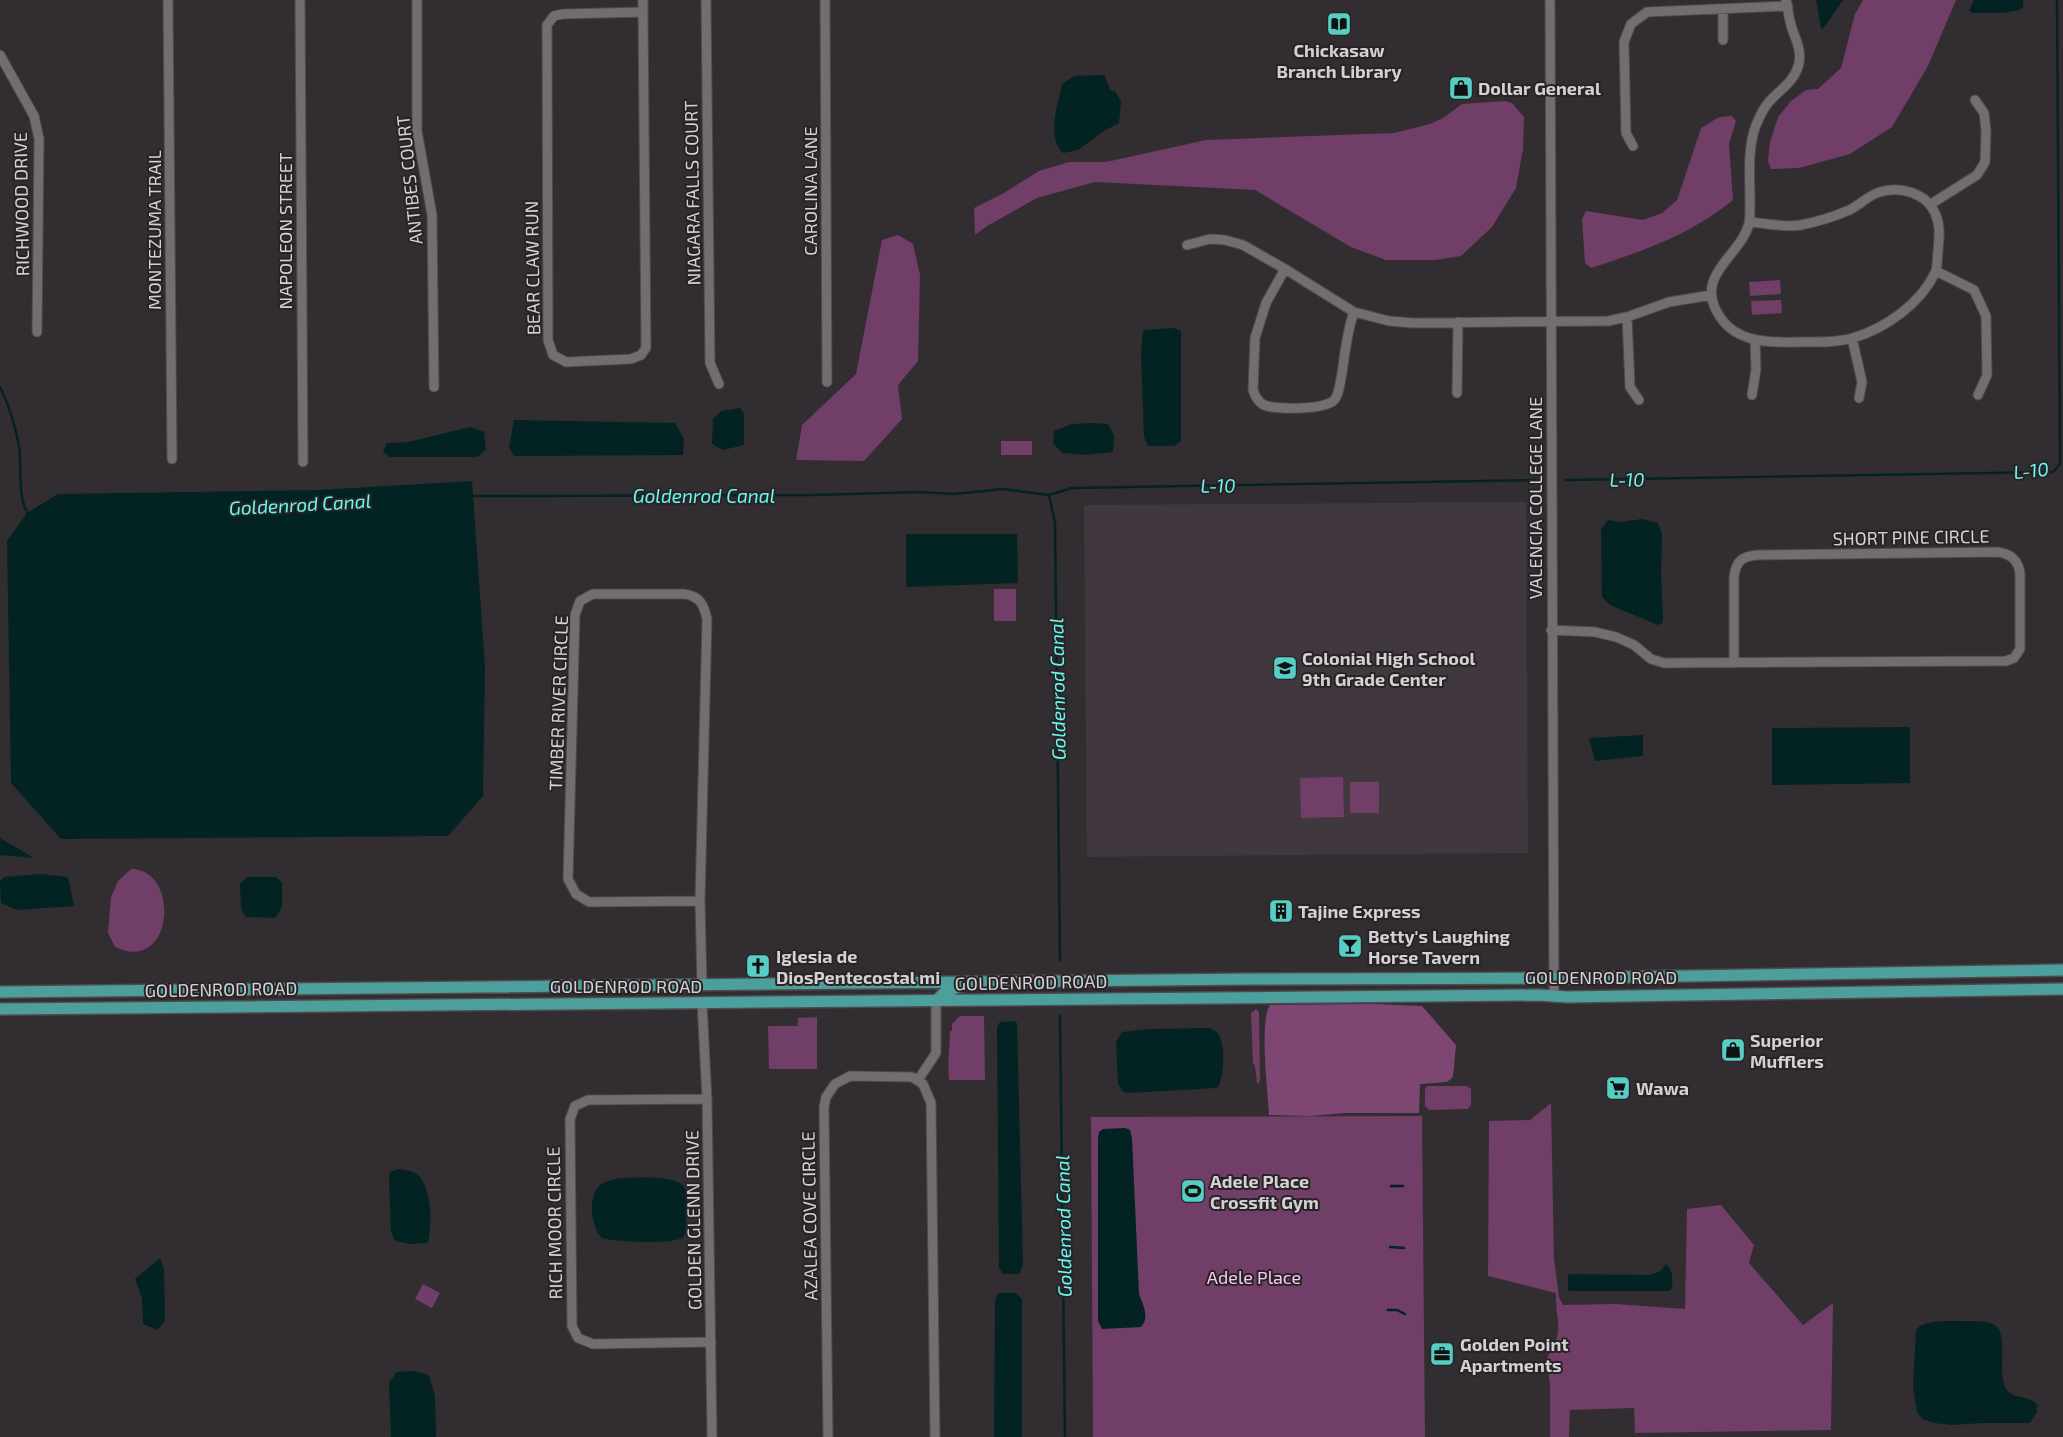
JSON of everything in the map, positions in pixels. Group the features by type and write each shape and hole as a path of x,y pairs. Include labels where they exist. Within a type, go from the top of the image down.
{"main road":[{"name":"GOLDENROD ROAD","path":"0,992 1252,979 1553,978 2063,970"},
{"path":"1843,992 1851,982 1868,972"},
{"path":"1232,996 1234,992 1252,979"},
{"path":"911,1001 934,982"},
{"path":"936,1001 946,992 959,988 967,982"},
{"name":"GOLDENROD ROAD","path":"0,1009 936,1001 1232,996 1554,996 2063,989"},
{"path":"60,1009 64,1004 76,998 82,990"},
{"path":"94,1009 100,999 114,990"}],"street":[{"name":"MONTEZUMA TRAIL","path":"168,0 172,459"},
{"name":"NAPOLEON STREET","path":"300,0 304,462"},
{"name":"ANTIBES COURT","path":"417,0 417,130 432,215 434,387"},
{"name":"BEAR CLAW RUN","path":"643,0 646,348 641,355 631,359 566,362 553,355 548,340 547,25 554,16 563,14 643,12"},
{"name":"NIAGARA FALLS COURT","path":"706,0 710,363 719,384"},
{"name":"CAROLINA LANE","path":"825,0 827,382"},
{"name":"VALENCIA COLLEGE LANE","path":"1550,0 1551,630 1554,996"},
{"path":"1634,146 1626,133 1625,97 1624,42 1631,24 1648,12 1723,9 1788,2 1790,23 1799,48 1799,62 1790,82 1766,107 1753,133 1750,156 1749,222 1737,248 1723,262 1715,276 1712,295 1717,312 1726,323 1746,338 1755,341 1777,343 1823,342 1852,338 1898,316 1918,298 1936,271 1939,223 1931,204 1907,190 1880,192 1847,211 1799,226 1749,222"},
{"path":"1723,9 1723,40"},
{"name":"RICHWOOD DRIVE","path":"0,55 34,116 39,138 38,332"},
{"path":"1931,204 1977,175 1985,162 1986,131 1984,113 1975,100"},
{"path":"1187,245 1210,239 1225,240 1243,245 1354,312 1396,322 1608,321 1627,317 1669,302 1712,295"},
{"path":"1285,269 1266,303 1255,338 1253,390 1256,398 1261,403 1273,407 1315,407 1326,406 1333,402 1339,390 1349,324 1354,312"},
{"path":"1936,271 1974,290 1986,316 1987,376 1978,395"},
{"path":"1627,317 1630,387 1639,400"},
{"path":"1457,393 1458,322"},
{"path":"1852,338 1862,382 1859,398"},
{"path":"1752,395 1756,370 1755,341"},
{"name":"SHORT PINE CIRCLE","path":"1551,630 1595,632 1616,637 1634,645 1651,658 1664,663 1734,663 2010,659 2017,655 2021,646 2020,573 2018,565 2010,555 1998,552 1758,555 1744,558 1737,563 1734,577 1734,663"},
{"name":"TIMBER RIVER CIRCLE","path":"700,901 589,902 576,894 568,879 575,615 580,601 593,594 684,594 694,595 704,605 707,619 700,901 702,985"},
{"path":"935,1437 932,1112 930,1096 923,1084 918,1080 936,1053 936,1001"},
{"name":"GOLDEN GLENN DRIVE","path":"702,1003 707,1099 712,1437"},
{"name":"AZALEA COVE CIRCLE","path":"828,1437 824,1107 826,1097 835,1084 850,1076 902,1076 918,1080"},
{"name":"RICH MOOR CIRCLE","path":"707,1099 588,1100 575,1106 570,1119 572,1326 578,1338 593,1344 711,1342"}],"shaded area":[{"path":"1526,502 1528,853 1087,857 1084,505"},
{"path":"1371,1004 1422,1006 1456,1045 1453,1077 1447,1082 1420,1084 1419,1113 1346,1113 1310,1116 1269,1115 1265,1026 1270,1005"}],"green space":[{"path":"1863,0 1956,0 1928,66 1892,127 1850,154 1799,168 1771,169 1768,161 1770,142 1778,117 1791,101 1806,90 1818,89 1841,68 1855,14"},
{"path":"1505,101 1512,103 1524,117 1523,149 1516,188 1492,227 1461,256 1436,260 1386,260 1351,247 1255,190 1095,182 1037,198 987,226 975,235 974,208 1002,194 1039,171 1069,162 1106,162 1206,140 1394,133 1430,124 1443,118 1462,104"},
{"path":"1732,116 1736,121 1729,144 1733,200 1701,223 1665,241 1591,268 1585,263 1582,219 1586,211 1643,220 1662,213 1677,200 1701,128 1719,117"},
{"path":"898,235 913,244 920,275 918,361 898,385 902,419 864,461 796,460 802,425 856,374 882,240"},
{"path":"1780,280 1781,294 1750,296 1749,282"},
{"path":"1781,300 1782,313 1752,315 1751,301"},
{"path":"1001,441 1032,441 1032,455 1001,455"},
{"path":"994,589 1016,589 1016,621 994,621"},
{"path":"1343,777 1344,817 1301,818 1300,778"},
{"path":"1350,782 1379,782 1379,813 1350,813"},
{"path":"131,869 147,874 158,885 163,901 164,919 159,935 149,947 135,952 115,947 108,933 111,897 118,881"},
{"path":"1256,1009 1259,1012 1259,1083 1257,1083 1253,1063 1251,1013"},
{"path":"960,1016 984,1016 985,1080 949,1080 950,1031 952,1031 952,1024"},
{"path":"817,1017 817,1069 769,1069 768,1026 798,1026 798,1018"},
{"path":"1427,1086 1467,1086 1471,1089 1471,1105 1468,1109 1429,1110 1425,1106 1425,1089"},
{"path":"1551,1103 1554,1259 1559,1297 1563,1305 1615,1304 1685,1309 1687,1209 1721,1205 1754,1245 1749,1263 1803,1325 1833,1303 1831,1430 1635,1433 1634,1408 1570,1410 1569,1437 1550,1437 1550,1385 1547,1358 1558,1333 1556,1293 1488,1276 1489,1121 1530,1120"},
{"name":"Adele Place","path":"1422,1116 1425,1437 1093,1437 1091,1117"},
{"path":"423,1284 440,1293 432,1308 415,1299"}],"water":[{"path":"1816,0 1843,0 1823,29 1821,28"},
{"path":"1974,0 2023,0 2023,5 2019,10 2013,11 1973,13 1969,11"},
{"path":"1104,75 1111,91 1115,91 1121,102 1119,123 1104,131 1078,150 1063,153 1055,138 1054,129 1062,84 1074,76"},
{"path":"1173,328 1181,331 1181,441 1174,446 1148,446 1144,437 1141,353 1143,330"},
{"path":"740,408 744,414 744,445 723,450 712,444 713,419 721,411"},
{"path":"514,420 675,423 684,439 683,455 514,456 509,447"},
{"path":"1072,424 1108,424 1114,435 1113,452 1086,455 1062,453 1053,443 1054,431"},
{"path":"470,427 484,432 486,450 477,457 390,457 383,452 387,443 408,442"},
{"path":"472,481 485,667 483,796 448,836 61,839 11,783 7,541 27,513 58,494 319,490"},
{"path":"1642,519 1658,523 1662,534 1663,620 1658,625 1610,605 1602,597 1601,529 1608,520 1620,522"},
{"path":"906,534 1017,534 1018,583 906,587"},
{"path":"1910,727 1910,783 1772,785 1772,728"},
{"path":"1643,735 1643,756 1595,761 1589,738"},
{"path":"0,838 34,858 0,855"},
{"path":"40,874 68,877 74,906 17,910 1,903 0,881 5,877"},
{"path":"247,877 276,877 282,883 282,907 275,918 246,917 241,909 240,884"},
{"path":"1014,1021 1017,1023 1023,1265 1019,1274 1003,1274 999,1268 997,1027 1000,1022"},
{"path":"1210,1028 1218,1033 1222,1045 1223,1066 1219,1086 1216,1088 1123,1092 1118,1084 1116,1042 1122,1032 1149,1029"},
{"path":"1125,1128 1130,1130 1132,1138 1139,1294 1145,1311 1145,1319 1141,1327 1102,1329 1098,1321 1098,1138 1099,1132 1103,1129"},
{"path":"398,1169 415,1173 420,1177 427,1191 430,1209 428,1243 411,1244 395,1241 391,1232 389,1179 390,1172"},
{"path":"1217,1177 1241,1177 1241,1188 1218,1189"},
{"path":"620,1178 664,1178 680,1183 685,1189 686,1195 686,1227 684,1237 678,1240 657,1242 631,1242 602,1238 595,1228 593,1221 592,1206 595,1192 600,1185"},
{"path":"160,1258 164,1269 165,1321 157,1330 143,1324 142,1298 135,1279"},
{"path":"1666,1264 1672,1278 1672,1288 1669,1291 1568,1290 1569,1274 1650,1275 1661,1271"},
{"path":"998,1293 1016,1293 1022,1299 1022,1437 994,1437 995,1301"},
{"path":"1974,1321 1991,1323 1998,1328 2002,1344 2002,1374 2007,1390 2014,1395 2031,1400 2037,1405 2037,1412 2030,1423 1952,1425 1934,1423 1922,1419 1917,1412 1913,1387 1916,1330 1920,1326 1934,1322"},
{"path":"415,1371 429,1375 435,1396 436,1437 391,1437 389,1383 397,1372"}],"waterway":[{"name":"L-10","path":"1566,480 2053,472 2060,464 2057,0"},
{"name":"Goldenrod Canal","path":"0,387 14,423 20,454 22,499 28,514"},
{"name":"Goldenrod Canal","path":"471,496 814,495 920,492 954,494 1003,489 1049,495 1072,488 1537,480"},
{"name":"Goldenrod Canal","path":"1049,495 1055,523 1060,960"},
{"name":"Goldenrod Canal","path":"1060,1016 1065,1437"},
{"path":"1391,1186 1403,1186"},
{"path":"1390,1247 1404,1248"},
{"path":"1388,1310 1397,1310 1405,1314"}],"place":[{"name":"Chickasaw Branch Library","path":"1339,24"},
{"name":"Dollar General","path":"1461,88"},
{"name":"Colonial High School 9th Grade Center","path":"1285,668"},
{"name":"Tajine Express","path":"1281,911"},
{"name":"Betty's Laughing Horse Tavern","path":"1350,946"},
{"name":"Iglesia de DiosPentecostal mi","path":"758,966"},
{"name":"Superior Mufflers","path":"1733,1050"},
{"name":"Wawa","path":"1618,1088"},
{"name":"Adele Place Crossfit Gym","path":"1193,1191"},
{"name":"Golden Point Apartments","path":"1442,1354"}]}
